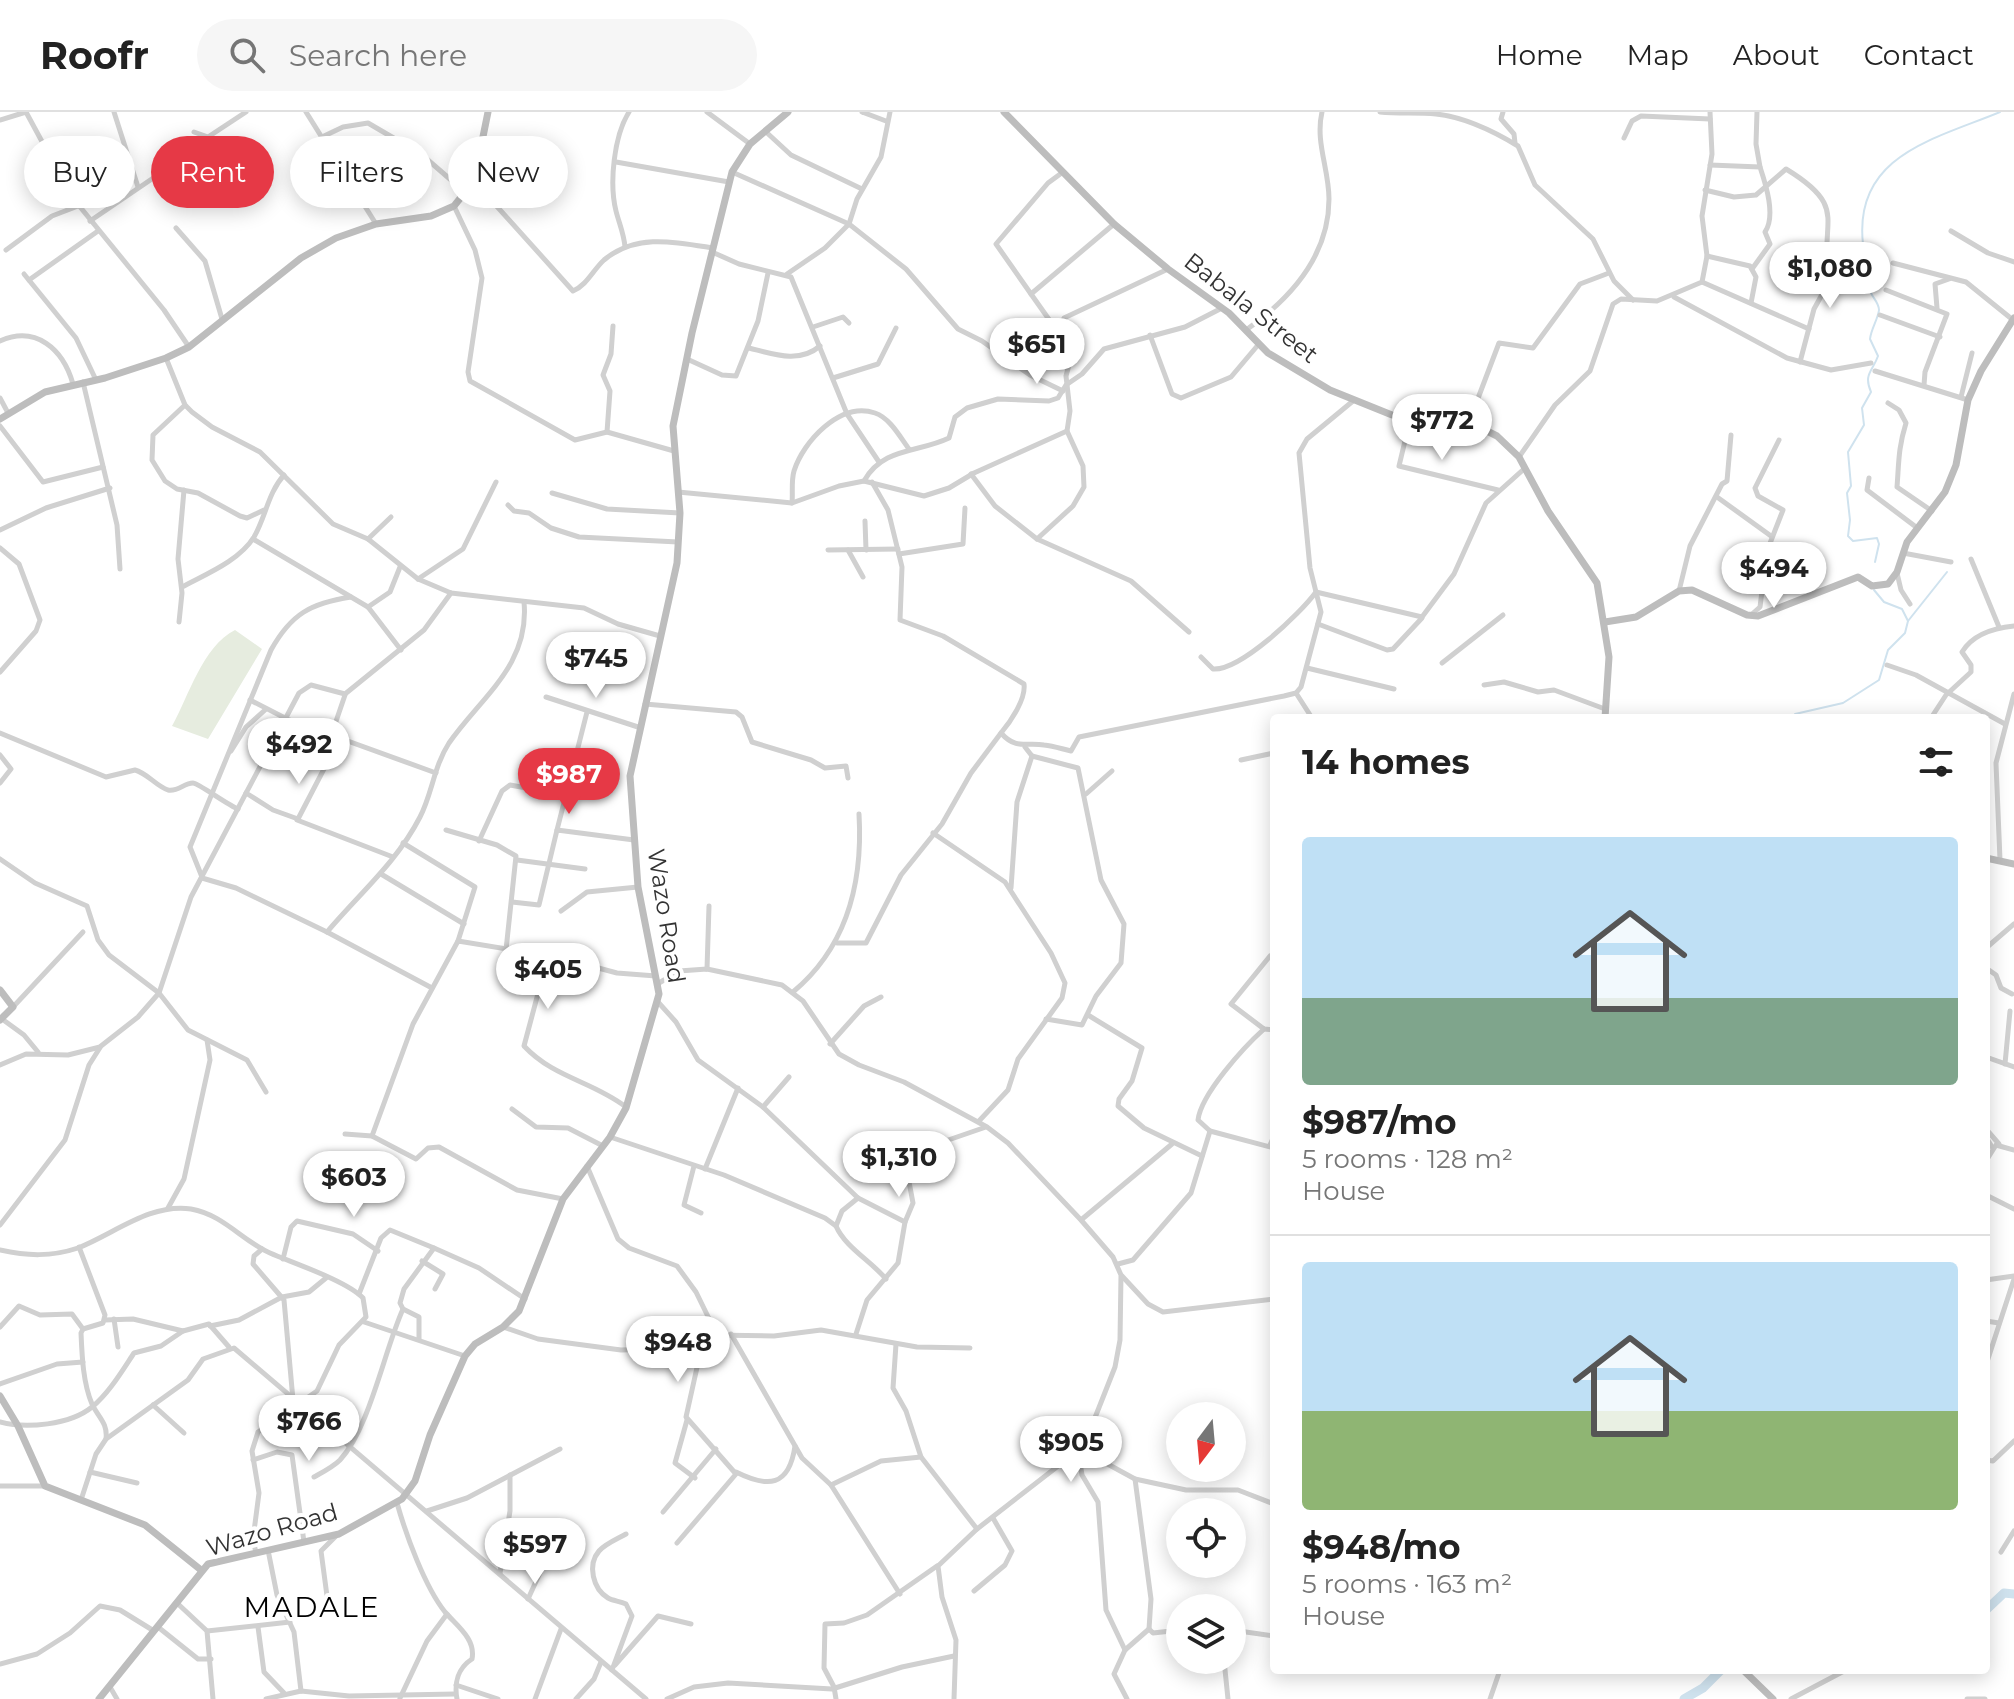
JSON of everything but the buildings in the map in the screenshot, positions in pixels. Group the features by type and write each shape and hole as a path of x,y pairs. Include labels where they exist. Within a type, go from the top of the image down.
{"street":[{"path":"0,120 26,112 39,136"},
{"path":"114,112 138,187"},
{"path":"194,132 208,137 246,112"},
{"path":"306,112 321,136"},
{"path":"483,136 488,112"},
{"path":"625,247 614,199 621,130 629,112"},
{"path":"707,112 750,144"},
{"name":"Wazo Road","path":"99,1699 201,1570 216,1562 339,1534 397,1503 407,1494 465,1356 475,1344 503,1327 526,1299 563,1199 610,1137 626,1108 658,1002 658,980 644,932 638,887 630,776 679,542 680,513 673,426 732,172 750,144 788,112"},
{"path":"862,112 886,121"},
{"path":"787,274 825,248 849,224 862,189 881,157 890,112"},
{"name":"Babala Street","path":"1004,112 1114,224 1222,308 1258,345 1307,377 1353,401 1410,420 1446,418 1469,422 1497,436 1519,457 1548,511 1589,566 1601,596 1609,657 1606,714"},
{"path":"1246,330 1291,293 1317,254 1329,198 1319,132 1322,112"},
{"path":"1380,112 1423,112 1456,118 1515,144 1523,151 1535,185 1593,239 1609,273 1634,301"},
{"path":"1503,112 1501,119 1514,134 1515,144"},
{"path":"1752,269 1770,244 1765,232 1769,226 1766,184 1756,144 1757,112"},
{"path":"1624,138 1632,121 1641,116 1710,115 1710,165 1702,216 1707,256 1702,282"},
{"path":"324,136 343,127 368,123 390,136"},
{"path":"765,131 791,155 862,189"},
{"path":"616,161 729,182"},
{"path":"432,164 448,177"},
{"path":"1710,165 1760,167"},
{"path":"1705,190 1746,197 1756,195 1786,169 1814,186 1830,224 1825,258 1830,280 1814,309 1800,362"},
{"path":"732,172 849,224 906,269 958,329 982,341 1030,375 1063,391 1069,399 1067,431 1083,466 1084,487 1073,506 1037,539"},
{"path":"1063,172 1048,183 996,244 1061,335 1071,357 1063,391"},
{"path":"90,221 151,179"},
{"path":"6,250 52,216 73,208"},
{"path":"80,208 164,310 189,347"},
{"path":"366,208 376,224"},
{"path":"0,419 45,392 96,380 166,358 189,347 315,249 376,224 431,216 449,208"},
{"path":"455,208 475,250 482,278 468,372 470,381 566,437 583,439 607,432 674,451"},
{"path":"498,208 569,289 577,290 602,262 625,247 672,241 712,250 768,272 787,274 794,281 847,414 879,462"},
{"path":"1031,294 1114,224"},
{"path":"176,228 205,261 222,319"},
{"path":"29,280 98,231"},
{"path":"1951,231 1988,253 2014,262"},
{"path":"1707,256 1737,261 1752,269 1756,277 1751,303"},
{"path":"1893,263 1971,285 2013,322 1965,398"},
{"path":"1061,335 1064,318 1168,269"},
{"path":"687,359 734,378 749,348 768,272"},
{"path":"1469,422 1499,343 1533,348 1580,284 1609,273"},
{"path":"24,274 76,338 96,380"},
{"path":"1937,308 1935,284 1950,278"},
{"path":"1519,457 1555,405 1590,371 1613,304 1621,299 1634,301 1673,296 1702,282 1809,329"},
{"path":"1886,290 1947,314 1925,372 1924,385"},
{"path":"1673,296 1773,352 1800,362 1831,370 1871,363"},
{"path":"868,482 879,462 909,449 949,438 955,417 982,402 1015,398 1049,401 1082,374 1104,349 1185,327 1222,308"},
{"path":"1880,315 1940,337"},
{"path":"813,327 843,317 849,323"},
{"path":"607,432 610,391 603,375 611,354 613,326"},
{"path":"833,378 878,364 896,328"},
{"path":"0,341 17,335 37,337 61,356 73,384"},
{"path":"1150,335 1172,394 1181,398 1231,377 1258,345"},
{"path":"749,348 790,357 807,355 821,346"},
{"path":"1910,604 1901,590 1897,572 1902,553 1916,527 1933,512 1956,465 1972,353"},
{"path":"166,358 185,405 212,427 260,452 333,524 368,539 418,579 451,593 584,608 618,624 660,636"},
{"path":"1875,371 1965,398"},
{"path":"83,381 110,488 117,525 120,569"},
{"path":"1063,391 1069,399"},
{"path":"0,398 8,413"},
{"path":"1001,733 1013,744 1025,747 1036,744 1071,751 1077,738 1085,735 1296,693 1304,682 1321,612 1310,568 1299,453 1307,439 1353,401"},
{"path":"1888,403 1899,410 1906,423 1896,461 1900,472 1897,487 1933,512"},
{"path":"185,405 153,435 152,460 165,481 247,518 264,510"},
{"path":"792,503 793,473 800,459 819,432 847,414 875,413 884,418 909,449"},
{"path":"1410,420 1399,466 1498,490"},
{"path":"0,426 43,482 103,467"},
{"path":"678,492 792,503 839,486 868,482 924,496 949,488 971,474 1067,431"},
{"path":"1679,591 1690,546 1727,481 1731,435"},
{"path":"1750,616 1760,607 1771,536 1783,510 1758,496 1755,488 1779,440"},
{"path":"1318,624 1387,650 1403,640 1441,596 1481,512 1498,490 1526,467"},
{"path":"971,474 995,506 1037,539 1131,581 1189,632"},
{"path":"182,587 232,559 253,539 264,510 284,475"},
{"path":"1869,478 1867,490 1916,527"},
{"path":"418,579 463,549 496,482"},
{"path":"837,943 866,943 901,875 942,824 971,773 1017,709 1025,686 943,636 900,620 898,552 888,510 868,482"},
{"path":"0,530 46,508 110,488"},
{"path":"179,622 182,587 178,559 184,490"},
{"path":"552,493 607,509 680,513"},
{"path":"1717,497 1771,536"},
{"path":"508,505 514,511 529,513 551,528 573,535 679,542"},
{"path":"828,550 898,552 963,544 965,508"},
{"path":"368,539 391,517"},
{"path":"865,521 866,550"},
{"path":"253,539 368,607 401,650"},
{"path":"0,548 19,564 40,620 36,631 0,672"},
{"path":"848,550 863,577"},
{"path":"1902,553 1951,562"},
{"path":"1971,559 1999,627"},
{"path":"368,607 390,592 400,567"},
{"path":"1605,622 1636,617 1679,591 1697,590 1750,616 1781,609 1858,577 1872,586 1881,586 1897,572"},
{"path":"1316,592 1422,617"},
{"path":"1201,657 1213,669 1228,667 1278,635 1316,592"},
{"path":"331,736 345,694 424,630 451,593"},
{"path":"202,878 190,847 250,700 282,631 310,606 351,597"},
{"path":"327,932 381,874 403,843 420,817 449,743 497,688 516,658 525,617 524,602"},
{"path":"1442,663 1503,615"},
{"path":"1934,714 1946,695 1971,672 1962,650 1970,641 1999,627 2014,626"},
{"path":"1887,665 1916,675 1946,695 1985,714"},
{"path":"1307,668 1394,689"},
{"path":"1484,685 1504,682 1538,692 1554,690 1606,714"},
{"path":"0,1225 65,1140 89,1065 101,1046 138,1017 159,993 189,904 304,687 318,686 345,694"},
{"path":"1296,693 1309,714"},
{"path":"2000,860 1996,763 2014,694"},
{"path":"546,697 638,727"},
{"path":"250,700 265,710 339,740 436,773"},
{"path":"644,703 736,712 752,742 811,760 825,768 846,767 848,778"},
{"path":"224,762 246,727 265,710"},
{"path":"512,902 538,906 546,864 587,712"},
{"path":"1990,717 2005,724"},
{"path":"0,733 102,776 115,777 138,770 166,789 191,783 201,785 210,795 238,809"},
{"path":"296,819 339,740"},
{"path":"1025,747 1032,756 1076,766 1086,794 1101,880 1124,924 1121,963 1096,996 1088,1015 1079,1026 1045,1019"},
{"path":"1241,760 1270,754"},
{"path":"0,755 11,769 0,783"},
{"path":"1011,889 1017,802 1032,756"},
{"path":"1086,794 1112,771"},
{"path":"479,841 502,791 510,785 565,795"},
{"path":"246,793 264,806 343,841 393,857"},
{"path":"793,992 820,966 837,943 859,871 859,814"},
{"path":"446,830 506,848 517,860 585,869"},
{"path":"557,830 634,840"},
{"path":"933,833 989,868 1011,889 1065,983 1064,993 1018,1059 1008,1090 979,1121"},
{"path":"372,1136 406,1041 458,941 475,891 473,883 403,843"},
{"path":"0,859 35,883 87,906 102,946 159,993 180,1023 247,1060 266,1092"},
{"path":"1990,859 2014,864"},
{"path":"506,950 517,860"},
{"path":"381,874 464,924"},
{"path":"202,878 228,885 327,932 432,988"},
{"path":"561,911 587,892 638,887"},
{"path":"707,969 709,906"},
{"path":"1990,945 2014,924"},
{"path":"39,1053 24,1035 1,1019 83,932"},
{"path":"458,941 548,956 658,980 684,970 707,969 763,979 793,992 803,1001 830,1044 848,1060 904,1082 979,1121 1008,1143 1081,1220 1118,1264 1121,1275 1120,1340 1115,1367 1080,1449 1082,1475 1098,1502 1106,1610 1125,1650"},
{"path":"548,956 524,1046 545,1067 600,1090 626,1108"},
{"path":"1270,956 1231,1003 1264,1029 1270,1029"},
{"path":"1990,971 1996,975 2001,988 2012,994"},
{"path":"0,990 13,1007"},
{"path":"830,1044 864,1006 881,997"},
{"path":"658,1002 676,1022 698,1060 763,1107 858,1198 905,1222"},
{"path":"2005,1064 2010,1011"},
{"path":"1088,1015 1142,1048 1132,1081 1119,1099 1118,1106 1144,1128 1202,1156"},
{"path":"1264,1029 1230,1066 1200,1110 1198,1120 1210,1131 1270,1146"},
{"path":"167,1209 184,1179 210,1060 207,1040"},
{"path":"0,1065 26,1054 68,1055 101,1046"},
{"path":"1990,1058 2014,1067"},
{"path":"763,1107 789,1077"},
{"path":"705,1169 738,1088"},
{"path":"512,1109 536,1127 568,1128 603,1146"},
{"path":"856,1334 862,1311 898,1263 913,1197 906,1166 928,1147 987,1127"},
{"path":"1118,1264 1133,1260 1191,1193 1210,1131"},
{"path":"345,1134 372,1136 413,1159 428,1148 439,1147 517,1190 563,1199"},
{"path":"1990,1135 1996,1145"},
{"path":"610,1137 705,1169 825,1218 886,1279"},
{"path":"1990,1140 2014,1150"},
{"path":"1081,1220 1172,1144"},
{"path":"1990,1155 1996,1145"},
{"path":"587,1166 618,1239 629,1248 677,1266 696,1292 717,1335"},
{"path":"694,1166 684,1205 701,1213"},
{"path":"1990,1197 2014,1209"},
{"path":"836,1226 842,1211 858,1198"},
{"path":"0,1250 34,1256 79,1247 110,1230 167,1209 192,1209 217,1216 262,1249 359,1294 366,1303 363,1322 339,1345 319,1388 258,1432 253,1460 259,1493 253,1539 256,1553"},
{"path":"283,1259 291,1227 297,1221 353,1234 378,1251"},
{"path":"359,1294 382,1236 392,1230 479,1268 526,1299"},
{"path":"79,1247 102,1302 105,1320"},
{"path":"314,1477 336,1463 349,1446 368,1406 403,1309 402,1294 422,1261 434,1248"},
{"path":"262,1249 254,1256 253,1264 285,1298 295,1403"},
{"path":"422,1261 443,1274 435,1289"},
{"path":"1121,1275 1148,1304 1163,1312 1270,1299"},
{"path":"0,1422 18,1426 50,1422 93,1407 121,1375 134,1353 161,1346 183,1331 239,1320 285,1298 309,1292 326,1278"},
{"path":"1990,1280 2014,1278 1990,1352"},
{"path":"351,1290 360,1286"},
{"path":"0,1327 19,1306 40,1315 72,1314 83,1329 83,1362 93,1407 104,1422 106,1439"},
{"path":"403,1309 419,1317 419,1339"},
{"path":"114,1319 118,1347"},
{"path":"83,1329 114,1319 146,1321 183,1331"},
{"path":"363,1322 465,1356"},
{"path":"1990,1322 1999,1323"},
{"path":"210,1326 229,1347 243,1354 295,1403 407,1494 646,1699"},
{"path":"503,1327 538,1339 621,1350 653,1349 704,1336 774,1336 821,1330 942,1350 970,1348"},
{"path":"731,1334 750,1374 795,1445 809,1466 831,1485 900,1594"},
{"path":"695,1478 675,1463 704,1336"},
{"path":"896,1344 893,1388 906,1411 921,1457 977,1529"},
{"path":"81,1500 99,1446 195,1375 203,1359 229,1347"},
{"path":"0,1384 57,1364 83,1362"},
{"path":"0,1396 18,1426 45,1486"},
{"path":"153,1405 184,1433"},
{"path":"687,1420 736,1472 756,1482 774,1481 789,1469 795,1445"},
{"path":"1990,1461 2014,1441"},
{"path":"427,1511 467,1498 560,1449"},
{"path":"663,1512 695,1478 716,1449"},
{"path":"1080,1449 1135,1479 1186,1490 1238,1490 1270,1502"},
{"path":"836,1699 834,1687 824,1668 825,1624 844,1623 867,1615 900,1594 1080,1449"},
{"path":"253,1460 277,1452 292,1455 304,1542"},
{"path":"831,1485 881,1461 921,1457"},
{"path":"90,1472 137,1483"},
{"path":"677,1543 736,1472"},
{"path":"500,1574 510,1511 510,1475"},
{"path":"1127,1699 1114,1674 1125,1650 1149,1629 1151,1599 1135,1479"},
{"path":"0,1486 45,1486 158,1532 201,1570"},
{"path":"266,1699 301,1691 370,1697 456,1696 461,1669 474,1656 473,1650 463,1630 447,1614 432,1590 397,1503"},
{"path":"974,1591 1005,1565 1012,1551 993,1518"},
{"path":"2001,1552 2014,1531"},
{"path":"329,1611 321,1551 339,1534"},
{"path":"613,1668 632,1616 626,1604 609,1598 600,1590 593,1578 593,1569 600,1550 626,1534"},
{"path":"528,1599 554,1542"},
{"path":"268,1550 277,1595 296,1639 301,1691"},
{"path":"938,1566 942,1597 954,1631 954,1699"},
{"path":"176,1603 207,1631 213,1699"},
{"path":"0,1664 37,1654 70,1633 100,1606 120,1610 156,1629 198,1659 211,1659"},
{"path":"400,1697 434,1629 447,1614"},
{"path":"613,1668 625,1658 658,1616 691,1624"},
{"path":"207,1631 290,1622"},
{"path":"258,1627 264,1672 284,1693"},
{"path":"535,1699 561,1629"},
{"path":"1149,1629 1153,1633 1166,1632"},
{"path":"1246,1632 1270,1635"},
{"path":"667,1699 694,1687 718,1684 818,1690 954,1656"},
{"path":"576,1699 594,1679 601,1662"},
{"path":"1225,1674 1228,1699"},
{"path":"1490,1699 1499,1674"},
{"path":"1747,1674 1773,1699"},
{"path":"1791,1699 1838,1674"},
{"path":"456,1685 498,1699"},
{"path":"110,1687 117,1699"},
{"path":"1967,1699 1985,1699"}],"shaded area":[{"path":"235,630 262,649 208,739 172,726 205,660"}],"waterway":[{"path":"1875,562 1879,544 1877,538 1853,541 1848,536 1847,493 1851,486 1848,452 1864,425 1862,408 1871,392 1868,377 1878,356 1870,339 1879,310 1867,275 1863,214 1871,190 1885,170 1903,155 1925,142 2000,112"},
{"path":"1795,714 1843,703 1879,680 1888,650 1905,633 1908,621 1947,572"},
{"path":"1874,590 1884,602 1902,609 1908,621"},
{"path":"1990,1606 2004,1593 2014,1594"},
{"path":"1684,1699 1703,1688 1717,1674"}],"district":[{"name":"MADALE","path":"312,1607"}]}
